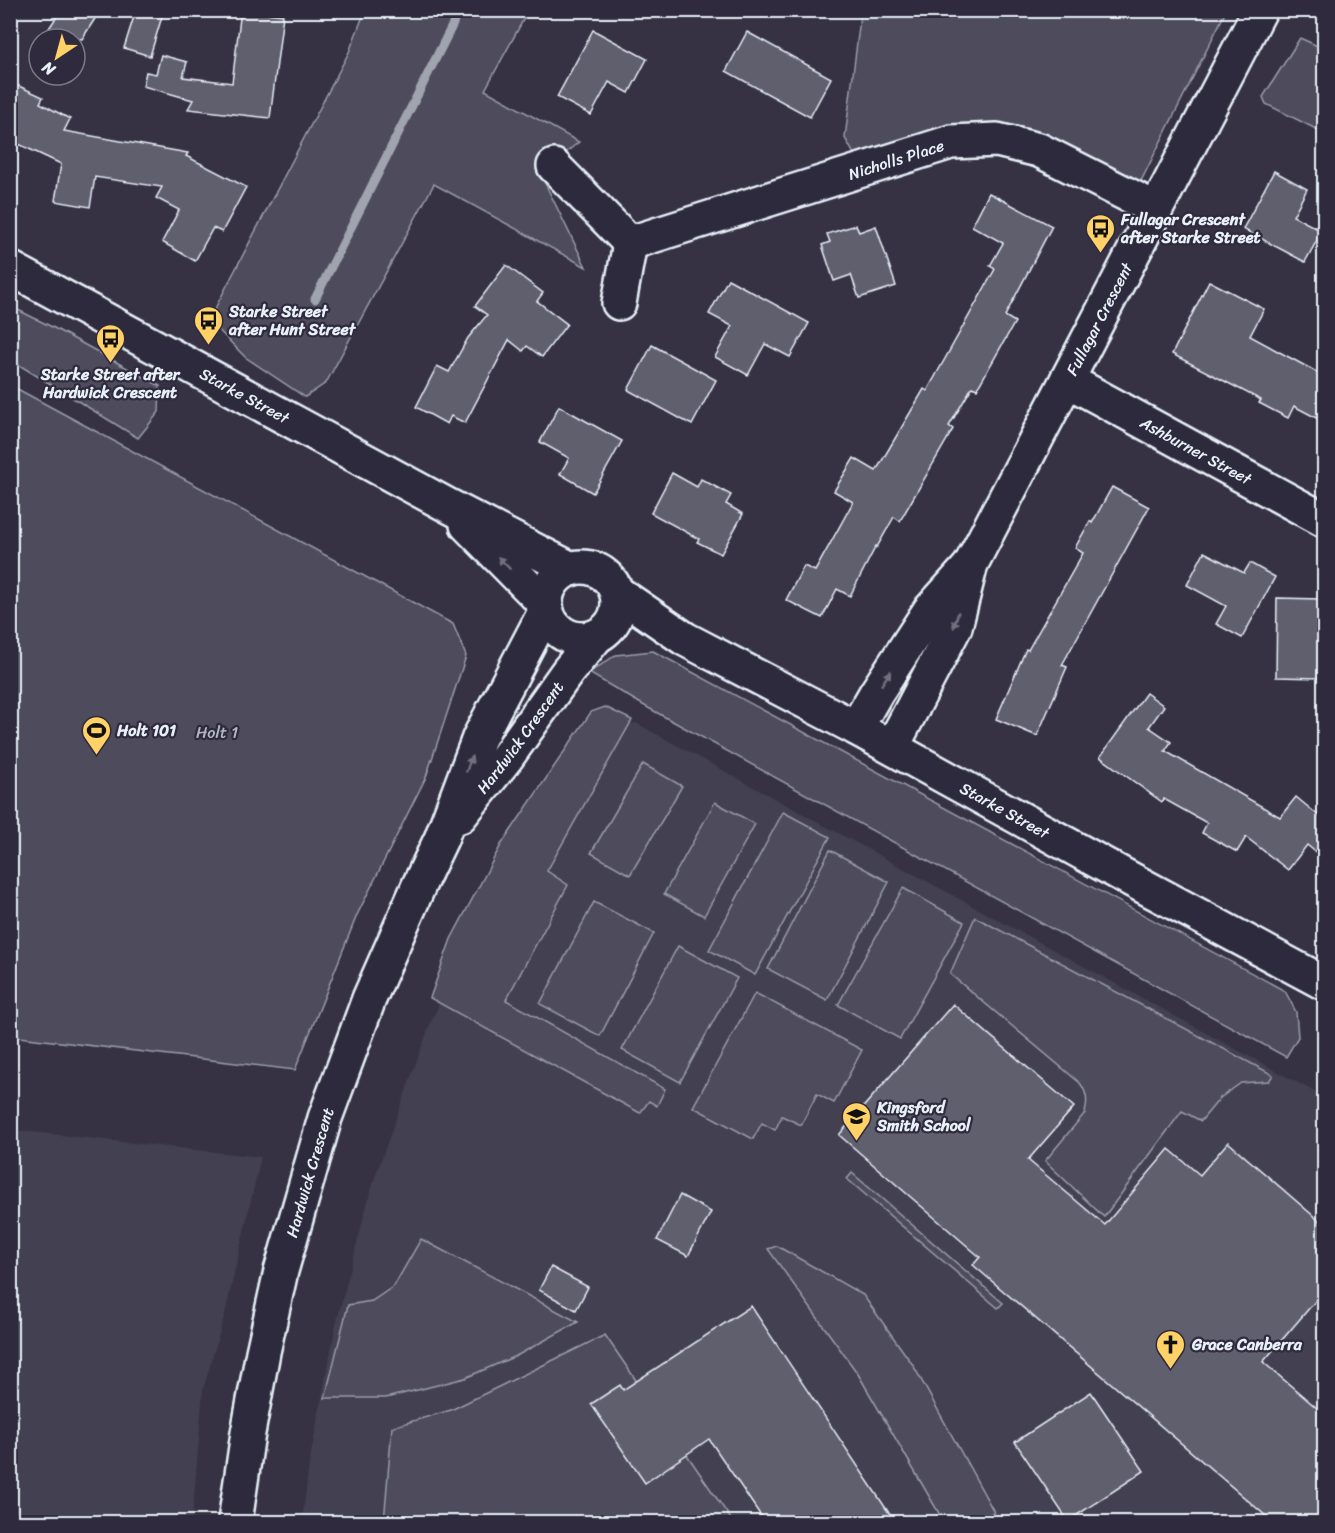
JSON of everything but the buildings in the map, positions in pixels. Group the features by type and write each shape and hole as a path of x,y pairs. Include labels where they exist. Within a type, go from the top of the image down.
{"street":[{"name":"Fullagar Crescent","path":"892,747 955,627 971,564 1260,10"},
{"name":"Nicholls Place","path":"630,243 951,142 997,140 1039,150 1156,209"},
{"path":"554,166 630,243 619,303"},
{"name":"Starke Street","path":"10,268 447,505 571,569"},
{"name":"Ashburner Street","path":"1067,380 1324,520"},
{"name":"Starke Street","path":"447,505 546,607"},
{"name":"Fullagar Crescent","path":"856,728 930,610 971,564"},
{"path":"591,567 612,582 618,593 615,618 603,632 581,639 566,635 554,625 546,607 550,587 556,577 571,569 591,567"},
{"name":"Starke Street","path":"618,593 685,639 892,747 1324,983"},
{"name":"Hardwick Crescent","path":"235,1522 248,1433 281,1271 325,1118 369,999 441,839 479,738 546,607"},
{"name":"Starke Street","path":"603,632 685,639"},
{"name":"Hardwick Crescent","path":"441,839 507,757 568,671 603,632"}],"shaded area":[{"name":"Kingsford Smith School","path":"636,723 1324,1097 1324,1522 302,1522 309,1464 336,1324 372,1185 430,1024 496,880 602,730"},
{"path":"23,1131 261,1157 225,1314 203,1390 192,1522 11,1522 10,1132"}],"green space":[{"path":"365,11 528,11 485,90 579,142 542,177 586,267 434,184 326,383 305,397 245,357 209,320 349,52"},
{"path":"861,11 1226,11 1133,197 997,140 863,170 845,138"},
{"path":"1300,38 1324,49 1324,133 1266,104 1263,97"},
{"path":"10,306 160,386 159,412 138,438 11,360"},
{"name":"Holt 1","path":"10,385 453,624 466,656 426,777 357,915 295,1070 11,1036"},
{"path":"653,651 1285,991 1296,1012 1298,1037 1286,1057 643,705 589,673 616,655"},
{"path":"605,707 632,720 547,871 568,885 506,1000 665,1089 657,1106 649,1101 640,1113 430,998 451,939 501,845 591,712"},
{"path":"643,764 682,786 630,875 591,853"},
{"path":"715,802 755,824 704,916 664,894"},
{"path":"783,812 830,837 755,975 709,950"},
{"path":"830,850 889,882 827,1000 768,969"},
{"path":"903,888 964,922 900,1039 838,1005"},
{"path":"594,902 654,933 600,1036 540,1004"},
{"path":"975,917 1273,1075 1269,1081 1241,1083 1220,1098 1201,1121 1182,1111 1104,1217 1045,1161 1085,1113 1086,1097 1080,1083 950,974"},
{"path":"678,946 737,978 680,1082 622,1050"},
{"path":"755,993 862,1050 834,1103 817,1094 801,1125 782,1116 775,1130 762,1123 753,1139 693,1107"},
{"path":"852,1173 1003,1303 998,1308 847,1179"},
{"path":"421,1239 578,1322 518,1355 465,1378 386,1398 325,1398 348,1305 372,1301 394,1286"},
{"path":"777,1246 863,1295 913,1365 994,1512 977,1522 944,1522 858,1374 768,1249"},
{"path":"605,1335 733,1522 384,1522 392,1427 451,1410"}],"waterway":[{"path":"315,299 453,24 456,10"}],"place":[{"name":"Fullagar Crescent after Starke Street","path":"1100,254"},
{"name":"Starke Street after Hunt Street","path":"208,346"},
{"name":"Starke Street after Hardwick Crescent","path":"110,364"},
{"name":"Holt 101","path":"96,756"},
{"name":"Kingsford Smith School","path":"856,1142"},
{"name":"Grace Canberra","path":"1171,1370"}]}
